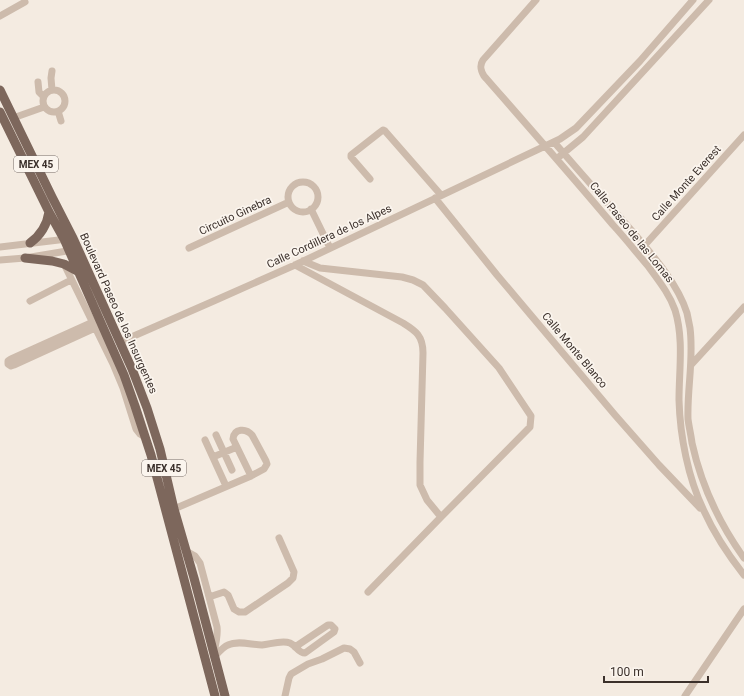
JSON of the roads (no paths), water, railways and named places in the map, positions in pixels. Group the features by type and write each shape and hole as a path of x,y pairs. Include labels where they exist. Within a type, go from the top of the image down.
{"main road":[{"name":"Boulevard Paseo de los Insurgentes","path":"0,90 52,197 74,250 132,369 156,435 174,509 225,696"},
{"name":"Boulevard Paseo de los Insurgentes","path":"0,112 49,212 69,238"},
{"path":"30,243 42,232 47,222 49,212"},
{"path":"25,258 48,260 84,271 88,257 84,247 79,241 69,238"},
{"name":"Boulevard Paseo de los Insurgentes","path":"84,271 146,437 215,696"}],"street":[{"name":"Calle Paseo de las Lomas","path":"536,0 483,60 480,66 481,71 637,253 661,284 670,300 678,320 680,349 680,418 682,436 691,476 696,494 716,534 744,575"},
{"path":"545,146 571,132 580,124 640,61 693,0"},
{"path":"557,158 564,154 583,137 709,0"},
{"path":"0,16 25,2"},
{"path":"52,71 52,90"},
{"path":"38,82 39,92 43,96"},
{"path":"52,90 57,90 62,93 64,98 65,103 58,112 48,111 42,102 43,96 52,90"},
{"path":"13,118 44,107"},
{"path":"58,112 61,120"},
{"name":"Calle Monte Blanco","path":"370,179 351,157 351,155 385,130 497,275 615,415 658,464 704,511"},
{"name":"Calle Monte Everest","path":"644,246 744,135"},
{"name":"Calle Paseo de las Lomas","path":"554,142 644,246 679,293 688,315 691,337 688,419 690,435 696,459 713,506 723,526 744,558"},
{"name":"Calle Cordillera de los Alpes","path":"120,342 303,261 545,146"},
{"name":"Circuito Ginebra","path":"307,182 314,187 318,194 317,203 311,210 297,210 292,207 290,202 289,193 293,186 298,183 307,182"},
{"name":"Circuito Ginebra","path":"190,248 290,202"},
{"path":"311,210 330,248"},
{"path":"0,247 69,238"},
{"path":"0,260 25,258 74,250"},
{"path":"303,261 320,268 402,277 423,285 499,368 531,416 530,427 368,592"},
{"path":"64,264 114,364 136,429 140,434 146,437"},
{"path":"294,265 403,323 415,331 421,338 423,353 420,484 427,500 441,517"},
{"path":"30,301 71,280"},
{"path":"691,365 744,307"},
{"path":"94,325 14,365 11,366 8,364 8,361 11,359 94,325"},
{"path":"174,509 251,476 264,469 267,464 266,461 252,435 245,430 235,433 233,439 251,476"},
{"path":"216,436 232,470"},
{"path":"205,440 226,486"},
{"path":"213,457 237,447"},
{"path":"704,511 723,526"},
{"path":"209,597 224,592 228,595 234,609 239,612 245,612 288,583 293,578 294,572 279,538"},
{"path":"186,551 195,556 199,561 209,597 218,632 214,656"},
{"path":"685,696 744,609"},
{"path":"214,656 227,645 234,643 262,645 285,642 291,643 299,652 305,653 334,632 335,629 332,625 328,625 295,647"},
{"path":"285,696 289,678 292,674 308,664 344,648 350,649 354,652 360,663"}]}
